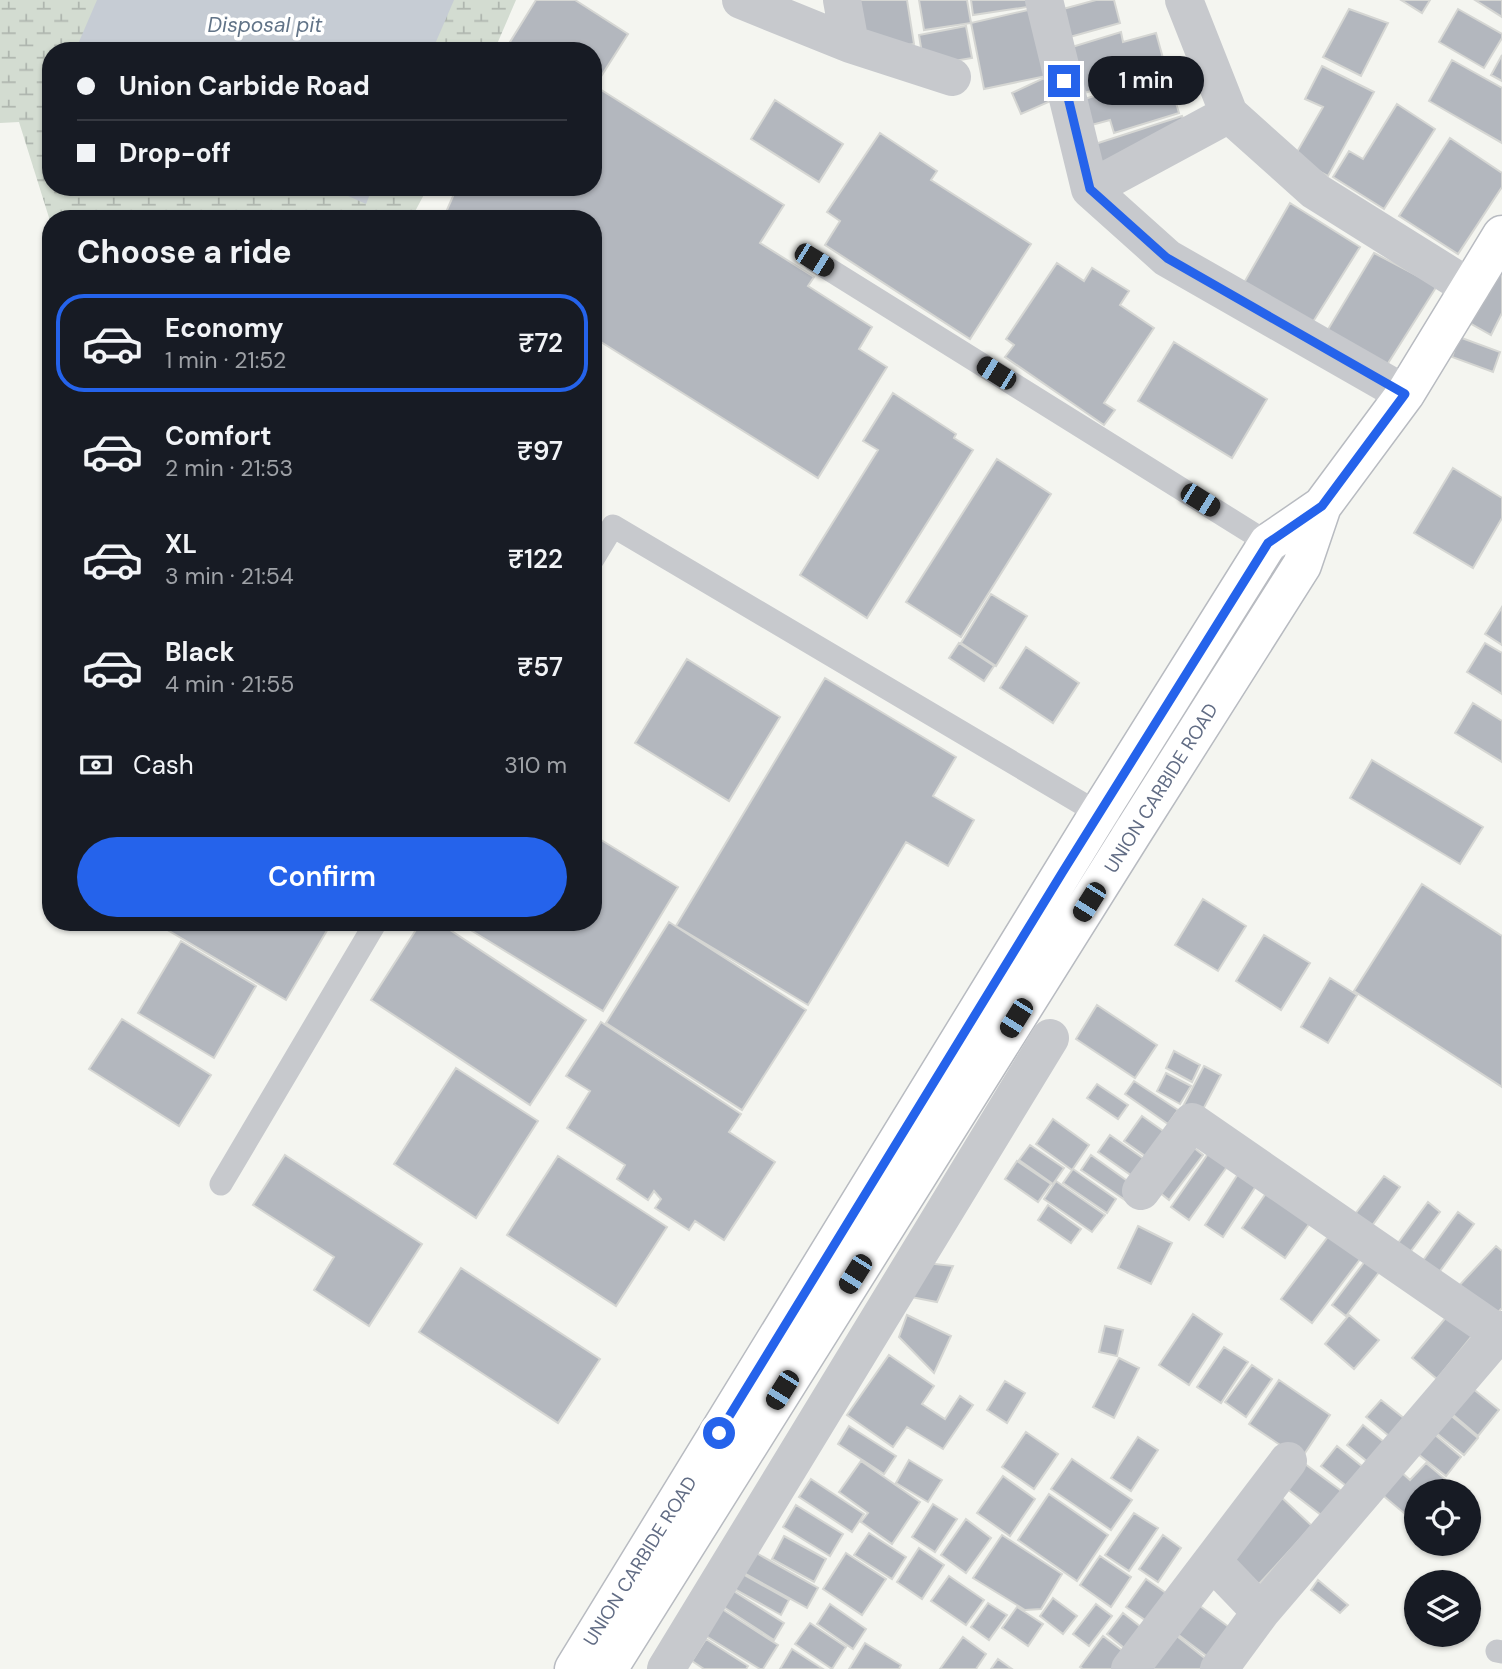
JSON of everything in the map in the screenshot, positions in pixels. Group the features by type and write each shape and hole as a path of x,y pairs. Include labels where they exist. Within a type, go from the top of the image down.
{"street":[{"path":"741,0 850,44 952,77"},
{"path":"842,0 850,44"},
{"path":"1044,0 1090,189 1167,258 1405,394"},
{"path":"1184,0 1229,114 1315,191 1470,288"},
{"path":"1090,189 1229,114"},
{"name":"UNION CARBIDE ROAD","path":"607,1669 1302,565 1322,506 1405,394 1502,235"},
{"name":"UNION CARBIDE ROAD","path":"574,1669 1099,813 1268,543 1322,506"},
{"path":"666,1669 1050,1038"},
{"path":"1141,1191 1192,1122 1500,1331 1261,1612 1219,1669"},
{"path":"1130,1669 1288,1461"},
{"path":"1212,1561 1261,1612"}],"lane":[{"path":"814,260 1302,565"},
{"path":"602,544 613,526 1133,832"},
{"path":"221,1184 371,931"}],"green space":[{"path":"0,0 516,0 498,42 42,42 42,195 19,122 0,123"},
{"path":"42,196 423,196 416,210 47,210"}],"water":[{"name":"Disposal pit","path":"97,0 454,0 436,42 79,42"},
{"path":"348,196 369,196 366,204"}],"building":[{"path":"536,0 575,0 628,34 602,75 602,42 510,42"},
{"path":"857,0 907,0 914,44 877,50 863,35"},
{"path":"919,0 967,0 971,23 924,30"},
{"path":"971,0 1034,0 1034,6 973,15"},
{"path":"1096,0 1114,0 1120,23 1059,40 1052,12"},
{"path":"1401,0 1430,0 1422,13"},
{"path":"1475,0 1502,0 1502,17"},
{"path":"1037,8 1051,75 984,89 971,23"},
{"path":"1349,9 1388,23 1361,76 1323,57"},
{"path":"1458,9 1502,34 1484,68 1439,42"},
{"path":"966,26 972,58 924,66 919,35"},
{"path":"1121,32 1123,42 1156,33 1166,69 1074,96 1059,51"},
{"path":"1502,55 1502,81 1491,75"},
{"path":"1452,60 1502,88 1502,143 1429,101"},
{"path":"1322,66 1374,92 1328,176 1294,157 1323,107 1305,99"},
{"path":"1168,75 1179,113 1114,133 1110,120 1084,127 1077,101"},
{"path":"1044,78 1053,100 1021,114 1012,93"},
{"path":"602,90 784,205 760,243 814,277 808,286 872,327 859,349 887,367 818,478 602,343 602,210 447,210 453,196 602,196"},
{"path":"775,100 843,144 819,182 751,139"},
{"path":"1397,104 1435,129 1384,209 1333,177 1349,151 1363,159"},
{"path":"1182,116 1189,132 1099,177 1089,146"},
{"path":"880,133 937,171 931,180 1031,244 970,339 825,245 840,221 827,212"},
{"path":"1450,138 1502,173 1502,187 1458,254 1399,216"},
{"path":"1290,203 1360,247 1311,325 1241,288"},
{"path":"1374,253 1437,286 1385,368 1324,336"},
{"path":"1502,255 1502,313 1491,335 1468,322"},
{"path":"1057,263 1084,281 1092,268 1129,291 1120,305 1154,328 1104,403 1115,410 1104,425 1005,357 1014,345 1006,339"},
{"path":"1459,337 1500,352 1493,372 1452,357"},
{"path":"1174,342 1267,399 1232,458 1138,401"},
{"path":"893,393 956,434 954,438 973,450 867,618 800,575 878,450 863,441"},
{"path":"997,459 1051,494 961,637 906,602"},
{"path":"1453,468 1502,498 1502,518 1473,568 1414,533"},
{"path":"991,594 1027,616 996,666 961,643"},
{"path":"1502,607 1502,645 1485,634"},
{"path":"959,643 994,666 984,681 949,658"},
{"path":"1485,643 1502,653 1502,694 1467,672"},
{"path":"1026,647 1079,683 1053,723 1000,688"},
{"path":"687,659 780,717 729,801 635,743"},
{"path":"825,678 956,757 933,796 974,820 948,866 906,842 808,1005 676,926"},
{"path":"1473,703 1502,721 1502,762 1455,733"},
{"path":"1372,760 1483,827 1460,864 1350,798"},
{"path":"602,841 678,887 603,1011 472,931 602,931"},
{"path":"1422,884 1502,936 1502,1087 1354,991"},
{"path":"1203,899 1246,926 1218,971 1175,945"},
{"path":"669,922 806,1010 742,1110 606,1023"},
{"path":"169,931 327,931 286,1000"},
{"path":"415,931 452,931 586,1020 530,1105 371,1000"},
{"path":"1264,935 1310,963 1281,1010 1236,981"},
{"path":"181,941 256,986 214,1058 138,1013"},
{"path":"1330,978 1357,995 1328,1043 1301,1027"},
{"path":"1097,1005 1157,1045 1135,1078 1076,1039"},
{"path":"122,1019 211,1075 179,1126 89,1069"},
{"path":"601,1022 741,1114 729,1132 775,1162 724,1240 695,1221 689,1230 655,1208 661,1199 654,1191 648,1200 617,1179 625,1165 567,1128 590,1091 566,1076"},
{"path":"1174,1051 1200,1065 1192,1082 1166,1068"},
{"path":"1204,1066 1221,1075 1198,1119 1181,1110"},
{"path":"456,1068 538,1121 476,1218 394,1164"},
{"path":"1166,1073 1191,1086 1180,1104 1157,1091"},
{"path":"1134,1081 1178,1110 1168,1124 1125,1094"},
{"path":"1097,1084 1128,1105 1118,1119 1087,1098"},
{"path":"1142,1116 1173,1138 1155,1163 1124,1141"},
{"path":"1053,1119 1089,1145 1072,1170 1036,1144"},
{"path":"1110,1135 1154,1166 1142,1183 1098,1152"},
{"path":"1183,1139 1203,1155 1169,1200 1149,1184"},
{"path":"1030,1145 1064,1168 1053,1184 1019,1160"},
{"path":"1210,1151 1229,1164 1189,1220 1171,1207"},
{"path":"285,1155 422,1244 369,1326 314,1290 334,1257 253,1205"},
{"path":"1091,1155 1140,1190 1131,1204 1081,1170"},
{"path":"558,1156 667,1227 616,1306 507,1235"},
{"path":"1017,1161 1051,1184 1038,1202 1005,1179"},
{"path":"1073,1169 1116,1199 1107,1213 1063,1183"},
{"path":"1240,1171 1258,1183 1223,1237 1205,1225"},
{"path":"1384,1176 1400,1187 1366,1234 1349,1222"},
{"path":"1056,1181 1105,1215 1092,1232 1044,1199"},
{"path":"1269,1189 1312,1220 1285,1258 1242,1228"},
{"path":"1428,1202 1440,1212 1402,1263 1390,1254"},
{"path":"1048,1205 1081,1229 1071,1243 1038,1220"},
{"path":"1458,1212 1474,1224 1435,1278 1419,1266"},
{"path":"1138,1226 1172,1243 1151,1284 1118,1268"},
{"path":"1330,1234 1361,1258 1312,1323 1281,1299"},
{"path":"1496,1246 1502,1251 1502,1308 1490,1322 1455,1290"},
{"path":"1366,1260 1380,1271 1346,1316 1332,1305"},
{"path":"926,1263 953,1266 937,1302 911,1297"},
{"path":"461,1268 600,1359 558,1423 419,1332"},
{"path":"1193,1314 1222,1334 1189,1385 1159,1365"},
{"path":"907,1315 951,1336 934,1373 899,1337"},
{"path":"1349,1315 1379,1340 1354,1369 1325,1344"},
{"path":"1448,1315 1472,1336 1437,1379 1412,1358"},
{"path":"1105,1326 1123,1330 1117,1356 1099,1352"},
{"path":"1224,1347 1248,1362 1221,1403 1197,1387"},
{"path":"889,1355 934,1386 922,1404 945,1419 960,1396 973,1405 943,1449 907,1427 893,1447 847,1415"},
{"path":"1119,1358 1139,1368 1114,1418 1093,1407"},
{"path":"1252,1365 1272,1379 1246,1417 1225,1402"},
{"path":"1279,1380 1330,1415 1301,1459 1249,1424"},
{"path":"1005,1381 1025,1393 1007,1423 987,1410"},
{"path":"1472,1388 1499,1410 1478,1436 1451,1413"},
{"path":"1381,1400 1415,1427 1400,1445 1366,1417"},
{"path":"1449,1414 1478,1438 1464,1455 1435,1432"},
{"path":"1363,1425 1395,1451 1379,1471 1347,1445"},
{"path":"849,1426 896,1456 884,1474 838,1444"},
{"path":"1026,1432 1058,1454 1034,1489 1002,1467"},
{"path":"1434,1434 1461,1457 1446,1476 1418,1454"},
{"path":"1138,1437 1158,1450 1131,1491 1111,1478"},
{"path":"1337,1446 1374,1476 1359,1496 1321,1466"},
{"path":"1072,1459 1132,1500 1111,1530 1051,1489"},
{"path":"909,1460 942,1480 928,1502 896,1483"},
{"path":"861,1461 920,1502 892,1544 861,1522 868,1513 839,1492"},
{"path":"1301,1461 1344,1493 1325,1518 1282,1485"},
{"path":"1426,1463 1445,1479 1411,1479"},
{"path":"1400,1471 1409,1479 1404,1479 1404,1513 1380,1493"},
{"path":"1003,1476 1035,1499 1010,1536 977,1513"},
{"path":"811,1479 864,1514 852,1532 799,1497"},
{"path":"1049,1494 1108,1535 1077,1581 1018,1540"},
{"path":"1279,1495 1312,1526 1259,1584 1226,1553"},
{"path":"933,1504 957,1519 935,1552 912,1537"},
{"path":"796,1505 843,1534 830,1556 783,1527"},
{"path":"1134,1513 1158,1528 1129,1571 1105,1555"},
{"path":"966,1519 991,1538 966,1573 941,1555"},
{"path":"869,1533 906,1557 892,1579 854,1555"},
{"path":"1002,1535 1062,1574 1041,1609 1025,1610 973,1578"},
{"path":"1163,1535 1181,1548 1158,1582 1139,1569"},
{"path":"784,1536 826,1559 814,1582 772,1559"},
{"path":"919,1548 944,1565 922,1599 897,1582"},
{"path":"751,1550 818,1588 807,1608 740,1571"},
{"path":"846,1553 886,1579 862,1615 823,1589"},
{"path":"1100,1556 1131,1577 1111,1607 1080,1585"},
{"path":"739,1572 789,1600 781,1615 731,1587"},
{"path":"949,1576 984,1600 966,1625 931,1601"},
{"path":"1146,1579 1173,1598 1154,1626 1126,1607"},
{"path":"1318,1580 1348,1605 1340,1613 1311,1590"},
{"path":"732,1590 784,1623 774,1640 722,1606"},
{"path":"1053,1598 1077,1616 1063,1634 1040,1616"},
{"path":"1193,1601 1233,1630 1212,1660 1172,1630"},
{"path":"988,1603 1007,1615 989,1640 971,1627"},
{"path":"830,1604 866,1629 853,1649 817,1624"},
{"path":"1096,1604 1112,1616 1089,1646 1073,1634"},
{"path":"1017,1607 1043,1624 1028,1646 1002,1628"},
{"path":"722,1609 778,1645 763,1669 706,1636"},
{"path":"1123,1613 1151,1635 1134,1656 1107,1634"},
{"path":"810,1623 846,1647 832,1669 795,1644"},
{"path":"1173,1633 1207,1660 1200,1669 1150,1669"},
{"path":"1103,1636 1132,1658 1124,1669 1080,1667"},
{"path":"963,1637 986,1654 976,1669 940,1669"},
{"path":"706,1639 748,1666 746,1669 704,1669 692,1661"},
{"path":"865,1643 901,1665 899,1669 849,1669"},
{"path":"792,1649 823,1669 780,1669"},
{"path":"998,1659 1012,1669 991,1669"}],"route":[{"path":"719,1433 1268,543 1322,506 1405,394 1167,258 1090,189 1064,81"}]}
